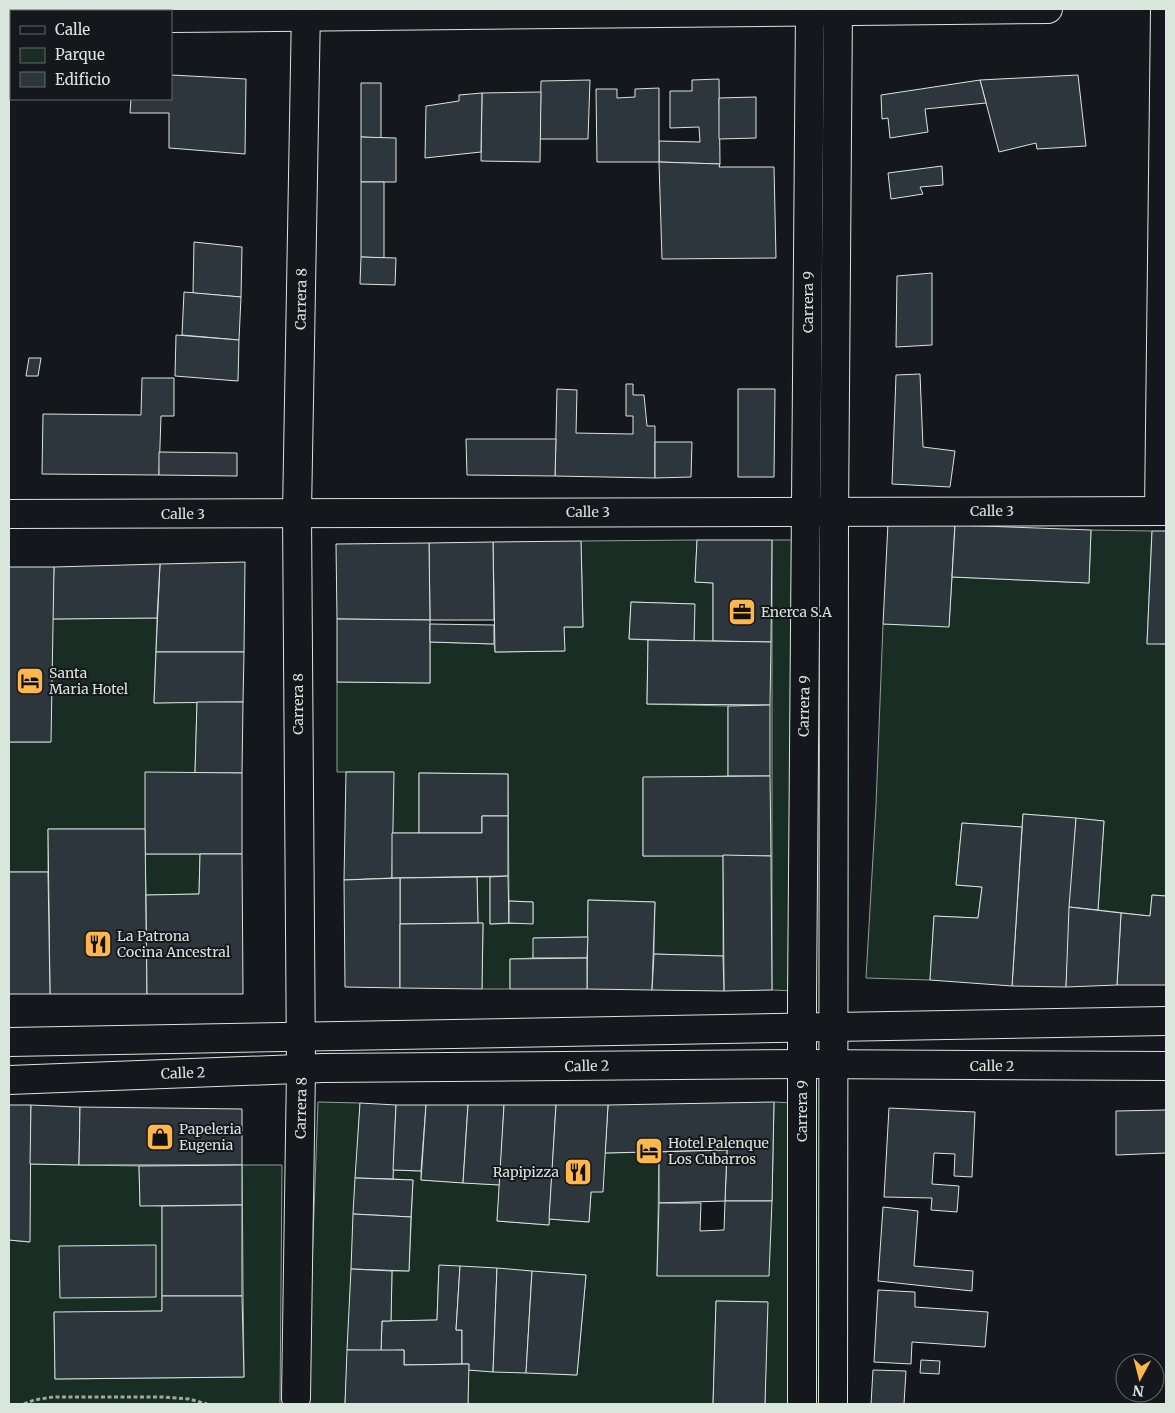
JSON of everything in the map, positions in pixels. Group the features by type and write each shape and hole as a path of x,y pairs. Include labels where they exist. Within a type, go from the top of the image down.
{"street":[{"name":"Carrera 9","path":"833,1404 834,511 838,9"},
{"path":"172,18 306,13 1048,9"},
{"path":"1163,511 1165,9"},
{"name":"Carrera 9","path":"802,1404 801,1028 810,10"},
{"name":"Carrera 8","path":"296,1398 302,1069 300,1037 297,513 306,13"},
{"name":"Calle 3","path":"9,514 1163,511"},
{"path":"9,1042 1166,1021"},
{"name":"Calle 2","path":"9,1080 302,1069 802,1064 833,1066 1166,1066"}],"path":[{"path":"24,1404 34,1400 53,1397 164,1396 189,1399 206,1404"}],"green space":[{"path":"1091,530 1152,531 1147,643 1166,644 1166,896 1152,895 1150,916 1098,910 1104,821 1023,814 1022,827 962,823 956,885 982,887 978,918 934,916 930,980 866,978 876,805 883,624 949,626 952,577 1089,583"},
{"path":"697,540 695,582 713,583 713,641 694,641 694,604 631,602 629,639 648,640 647,704 728,706 728,776 643,778 643,856 723,855 723,956 654,954 655,902 588,900 588,937 534,938 533,958 510,959 510,989 482,989 483,923 478,923 477,877 490,877 490,924 533,923 533,902 509,901 508,774 419,773 419,833 392,833 393,772 337,772 337,682 430,683 430,642 494,644 495,652 564,651 564,627 583,627 581,541"},
{"path":"772,540 800,540 796,991 772,990"},
{"path":"157,618 154,703 197,702 195,773 145,829 48,829 48,872 9,872 9,742 50,742 52,619"},
{"path":"145,854 200,854 199,894 146,895"},
{"path":"318,1102 360,1103 345,1404 307,1404"},
{"path":"774,1102 794,1103 790,1404 765,1404 767,1302 716,1301 713,1404 468,1404 468,1370 577,1375 586,1275 439,1266 437,1320 391,1321 392,1271 409,1271 413,1180 393,1179 393,1170 421,1171 421,1180 500,1185 497,1221 549,1225 549,1219 589,1222 591,1192 605,1153 659,1152 657,1276 772,1201"},
{"path":"30,1164 139,1166 140,1205 162,1206 162,1311 54,1313 55,1379 244,1377 242,1165 282,1165 280,1404 9,1404 9,1240 29,1242"}],"building":[{"path":"172,75 246,79 245,154 169,148 169,113 130,113 131,100 172,100"},
{"path":"1078,75 1086,146 1037,149 1036,143 999,152 980,80"},
{"path":"719,79 720,164 659,162 659,141 700,142 699,127 670,128 670,91 692,91 692,80"},
{"path":"590,80 588,139 540,139 541,81"},
{"path":"980,80 986,103 925,109 928,132 890,138 888,118 882,119 881,95"},
{"path":"361,83 381,83 381,138 361,137"},
{"path":"659,88 659,162 597,162 596,89 617,89 617,98 635,97 635,89"},
{"path":"541,92 540,162 481,161 482,93"},
{"path":"482,93 481,152 425,158 426,106 459,101 459,95"},
{"path":"756,97 756,138 719,139 719,98"},
{"path":"361,137 396,138 396,182 361,182"},
{"path":"659,162 720,164 719,167 774,167 776,258 662,259"},
{"path":"942,166 943,185 920,187 923,194 891,199 888,173"},
{"path":"361,182 384,182 384,258 361,257"},
{"path":"194,242 242,247 241,297 193,293"},
{"path":"361,257 396,258 395,285 360,284"},
{"path":"932,273 932,345 896,347 897,276"},
{"path":"184,292 241,297 239,340 182,335"},
{"path":"176,335 239,340 238,381 175,376"},
{"path":"29,358 41,358 38,376 26,376"},
{"path":"920,374 923,447 955,451 950,487 892,484 896,375"},
{"path":"142,378 174,378 174,416 161,416 159,475 42,474 43,414 141,415"},
{"path":"626,384 633,384 633,395 644,395 647,426 655,426 655,478 555,476 557,389 577,390 576,433 633,434 633,416 626,416"},
{"path":"738,389 775,389 774,477 738,477"},
{"path":"466,439 556,439 555,476 467,475"},
{"path":"655,442 692,442 691,477 655,478"},
{"path":"159,452 237,453 237,476 159,475"},
{"path":"888,523 955,525 949,627 883,624"},
{"path":"955,525 1091,530 1089,583 952,577"},
{"path":"1152,531 1166,531 1166,644 1147,644"},
{"name":"Enerca S.A","path":"697,540 772,540 771,642 713,641 713,583 695,582"},
{"path":"581,541 583,627 564,627 565,651 495,652 493,542"},
{"path":"493,542 494,620 430,620 429,543"},
{"path":"429,543 430,620 337,619 336,544"},
{"path":"245,562 244,652 156,652 160,564"},
{"path":"160,564 157,618 52,619 54,567"},
{"name":"Santa Maria Hotel","path":"9,567 54,567 51,742 9,742"},
{"path":"631,602 695,604 694,641 629,639"},
{"path":"337,619 430,620 430,683 337,682"},
{"path":"430,624 494,625 494,644 430,642"},
{"path":"648,640 771,642 770,705 647,704"},
{"path":"156,652 244,652 243,702 154,703"},
{"path":"197,702 243,702 242,773 195,773"},
{"path":"770,705 770,776 728,776 728,706"},
{"path":"145,772 242,773 242,854 145,854"},
{"path":"346,772 394,772 392,878 344,880"},
{"path":"419,773 508,774 508,816 482,816 482,833 419,833"},
{"path":"770,776 771,856 643,856 643,777"},
{"path":"1023,814 1076,818 1066,987 1012,986"},
{"path":"482,816 508,816 508,876 392,878 392,833 482,833"},
{"path":"1076,818 1104,821 1098,910 1069,907"},
{"path":"962,823 1022,827 1012,986 930,980 934,916 978,918 982,887 956,885"},
{"name":"La Patrona Cocina Ancestral","path":"48,829 145,829 147,994 50,994"},
{"path":"200,854 242,854 243,994 147,994 146,895 199,894"},
{"path":"723,855 771,856 772,990 724,991"},
{"path":"9,872 48,872 50,994 9,994"},
{"path":"508,876 509,923 490,924 490,877"},
{"path":"477,877 478,923 400,924 400,878"},
{"path":"400,878 400,988 345,987 344,880"},
{"path":"1152,895 1166,896 1166,985 1117,985 1121,913 1150,916"},
{"path":"588,900 655,902 652,990 587,989"},
{"path":"509,901 533,902 533,924 509,923"},
{"path":"1069,907 1121,913 1117,985 1066,987"},
{"path":"483,923 482,989 400,988 400,924"},
{"path":"588,937 587,958 533,958 533,938"},
{"path":"654,954 723,956 724,991 652,990"},
{"path":"587,958 587,989 510,989 510,959"},
{"name":"Hotel Palenque Los Cubarros","path":"774,1102 772,1201 725,1201 727,1150 605,1153 608,1105"},
{"path":"360,1103 396,1105 393,1179 355,1178"},
{"path":"9,1105 31,1105 30,1242 9,1240"},
{"path":"31,1105 80,1107 79,1165 30,1164"},
{"path":"396,1105 426,1105 421,1171 393,1170"},
{"path":"426,1105 468,1105 463,1183 421,1180"},
{"path":"468,1105 504,1105 500,1185 463,1183"},
{"path":"504,1105 556,1105 549,1225 497,1221"},
{"name":"Rapipizza","path":"556,1105 608,1105 603,1192 591,1192 589,1222 549,1219"},
{"name":"Papeleria Eugenia","path":"80,1107 242,1109 242,1165 79,1165"},
{"path":"889,1108 975,1112 972,1177 954,1176 955,1154 934,1153 932,1184 959,1186 957,1212 931,1210 932,1198 884,1197"},
{"path":"1166,1110 1166,1153 1116,1155 1116,1111"},
{"path":"727,1150 725,1201 659,1203 659,1152"},
{"path":"242,1165 242,1205 140,1206 139,1166"},
{"path":"355,1178 413,1180 411,1217 353,1214"},
{"path":"725,1201 772,1201 769,1276 657,1276 659,1203 701,1203 700,1231 724,1230"},
{"path":"242,1205 242,1296 162,1296 162,1206"},
{"path":"883,1207 918,1211 914,1266 973,1271 972,1291 878,1281"},
{"path":"353,1214 411,1217 409,1271 351,1269"},
{"path":"156,1245 156,1297 60,1298 59,1246"},
{"path":"439,1265 460,1266 456,1330 462,1330 462,1364 404,1365 404,1350 381,1351 382,1321 437,1320"},
{"path":"460,1266 497,1268 493,1372 468,1370 469,1364 462,1364 462,1330 456,1330"},
{"path":"497,1268 532,1271 526,1373 493,1372"},
{"path":"351,1269 392,1271 391,1321 382,1321 381,1351 347,1350"},
{"path":"532,1271 586,1275 577,1375 526,1373"},
{"path":"878,1290 915,1292 915,1307 988,1312 985,1347 912,1342 911,1364 874,1362"},
{"path":"162,1296 242,1296 244,1377 55,1379 54,1312 162,1311"},
{"path":"716,1301 768,1302 765,1404 713,1404"},
{"path":"347,1350 404,1350 404,1365 469,1364 468,1404 345,1404"},
{"path":"921,1360 940,1361 939,1374 920,1373"},
{"path":"873,1370 906,1371 904,1404 871,1404"}],"place":[{"name":"Enerca S.A","path":"742,612"},
{"name":"Santa Maria Hotel","path":"30,681"},
{"name":"La Patrona Cocina Ancestral","path":"98,944"},
{"name":"Papeleria Eugenia","path":"160,1137"},
{"name":"Hotel Palenque Los Cubarros","path":"649,1151"},
{"name":"Rapipizza","path":"578,1172"}]}
